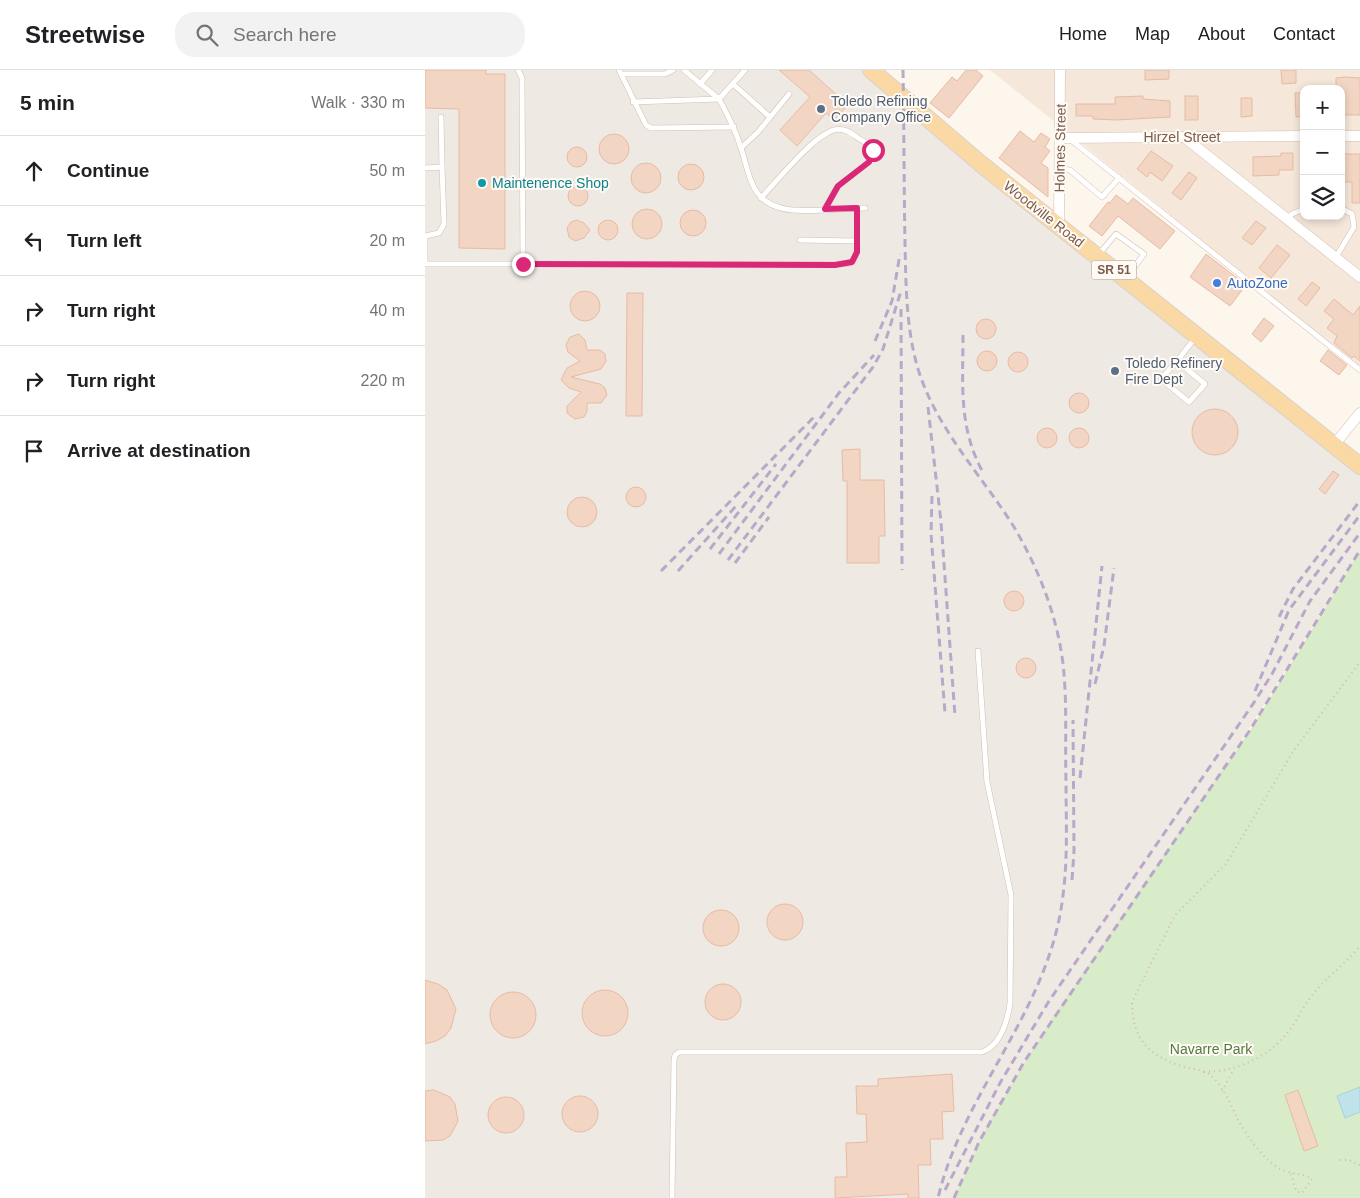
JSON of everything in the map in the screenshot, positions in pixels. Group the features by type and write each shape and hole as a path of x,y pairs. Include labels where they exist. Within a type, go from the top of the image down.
{"main road":[{"name":"Woodville Road","path":"871,70 974,158 1360,466"}],"street":[{"name":"Holmes Street","path":"1059,226 1060,169 1065,138 1060,70"},
{"name":"Hirzel Street","path":"1065,138 1300,136"},
{"path":"1345,136 1360,136"},
{"path":"1183,137 1360,277"},
{"path":"1334,445 1360,413"}],"lane":[{"path":"518,70 522,78 523,264"},
{"path":"673,70 665,74 620,72 645,125 651,128 734,128"},
{"path":"684,70 719,100 734,128 751,184 756,194 761,198 772,205 792,210 865,208"},
{"path":"700,84 712,70"},
{"path":"633,102 719,100 745,70"},
{"path":"733,84 770,117"},
{"path":"741,148 789,94"},
{"path":"425,236 439,233 444,224 441,117"},
{"path":"761,198 807,148 834,130 850,132 873,150 872,158 838,186 825,209"},
{"path":"1065,138 1119,178 1360,370"},
{"path":"425,168 442,167"},
{"path":"1060,169 1071,170 1101,197 1119,178"},
{"path":"425,229 426,264 845,264 855,260 857,208"},
{"path":"1335,258 1354,227 1352,214 1345,210"},
{"path":"1287,219 1292,214 1300,211"},
{"path":"1097,256 1116,234 1144,254 1126,279"},
{"path":"800,240 857,241"},
{"path":"1177,360 1205,384 1189,402 1161,379 1197,336"},
{"path":"672,1198 674,1060 675,1055 679,1052 981,1052 989,1050 996,1043 1008,1016 1010,1004 1011,895 987,782 979,651"}],"path":[{"path":"1291,1174 1296,1190 1302,1193 1312,1178 1305,1174 1291,1174 1274,1165 1265,1156 1239,1122 1222,1091 1209,1074 1165,1061 1147,1047 1135,1029 1132,1002 1175,915 1226,864 1294,750 1360,662"},
{"path":"1201,1072 1235,1068 1258,1059 1284,1038 1314,992 1360,946"},
{"path":"1222,1091 1235,1068"},
{"path":"1340,1160 1349,1160 1360,1165"}],"shaded area":[{"path":"425,70 871,70 1360,465 1360,551 955,1198 425,1198"},
{"path":"990,70 1360,70 1360,367"}],"green space":[{"name":"Navarre Park","path":"1360,551 1360,1198 954,1198 990,1121 1050,1021 1250,730"}],"water":[{"path":"1360,1087 1360,1112 1345,1118 1337,1096"}],"building":[{"name":"Maintenence Shop","path":"425,70 486,70 486,74 505,74 505,249 459,248 459,109 425,108"},
{"name":"Toledo Refining Company Office","path":"779,70 809,70 848,105 834,120 826,113 797,146 780,130 810,97"},
{"path":"966,70 976,70 983,76 949,118 930,103 952,77 957,81"},
{"path":"1145,70 1169,70 1169,79 1145,80"},
{"path":"1281,70 1296,70 1296,83 1282,84"},
{"path":"1336,78 1360,78 1360,115 1345,115 1345,85 1336,85"},
{"path":"1295,93 1300,93 1300,116 1296,117"},
{"path":"1143,96 1143,99 1170,101 1170,117 1116,120 1093,119 1093,116 1076,116 1076,104 1115,104 1115,97"},
{"path":"1185,96 1198,96 1198,120 1185,120"},
{"path":"1241,98 1252,98 1252,116 1241,117"},
{"path":"1020,131 1034,142 1041,133 1050,139 1045,147 1050,151 1041,163 1048,168 1048,197 999,158"},
{"path":"614,134 625,138 629,149 625,160 614,164 603,160 599,149 603,138"},
{"path":"573,147 581,147 587,153 587,161 581,167 573,167 567,161 567,153"},
{"path":"1151,151 1173,166 1162,181 1150,172 1147,177 1137,169"},
{"path":"1281,153 1293,153 1293,170 1279,170 1279,175 1253,176 1253,157 1281,156"},
{"path":"1345,154 1360,154 1360,203 1352,203 1352,182 1345,182"},
{"path":"646,163 657,167 661,178 657,189 646,193 635,189 631,178 635,167"},
{"path":"691,164 701,167 704,177 701,187 691,190 681,187 678,177 681,167"},
{"path":"1189,172 1197,178 1181,200 1172,193"},
{"path":"574,186 582,186 588,192 588,200 582,206 574,206 568,200 568,192"},
{"path":"1116,195 1128,204 1133,198 1175,231 1160,249 1118,216 1102,236 1089,226"},
{"path":"647,209 658,213 662,224 658,235 647,239 636,235 632,224 636,213"},
{"path":"693,210 703,213 706,223 703,233 693,236 683,233 680,223 683,213"},
{"path":"577,220 584,223 590,230 584,238 575,241 569,237 567,228 571,222"},
{"path":"604,220 612,220 618,226 618,234 612,240 604,240 598,234 598,226"},
{"path":"1256,221 1266,228 1252,245 1242,238"},
{"path":"1277,245 1290,255 1271,278 1259,268"},
{"path":"1206,254 1246,285 1230,306 1190,277"},
{"path":"1312,282 1320,288 1306,306 1298,299"},
{"path":"585,291 596,295 600,306 596,317 585,321 574,317 570,306 574,295"},
{"path":"627,293 643,293 642,416 626,416"},
{"path":"1334,299 1353,315 1360,306 1360,361 1354,356 1352,358 1334,343 1337,336 1327,328 1334,319 1324,311"},
{"path":"1264,318 1274,326 1261,342 1252,334"},
{"path":"982,319 990,319 996,325 996,333 990,339 982,339 976,333 976,325"},
{"path":"579,334 585,340 587,350 600,350 605,354 606,361 601,369 571,377 600,384 605,388 607,395 601,403 587,403 587,411 584,417 575,419 567,413 567,406 581,392 569,388 561,380 567,368 580,361 568,352 566,345 570,337"},
{"path":"1328,350 1347,365 1339,375 1320,361"},
{"path":"983,351 991,351 997,357 997,365 991,371 983,371 977,365 977,357"},
{"path":"1014,352 1022,352 1028,358 1028,366 1022,372 1014,372 1008,366 1008,358"},
{"path":"1079,393 1086,396 1089,403 1086,410 1079,413 1072,410 1069,403 1072,396"},
{"path":"1215,409 1228,413 1234,419 1238,432 1234,445 1228,451 1215,455 1202,451 1196,445 1192,432 1196,419 1202,413"},
{"path":"1043,428 1051,428 1057,434 1057,442 1051,448 1043,448 1037,442 1037,434"},
{"path":"1075,428 1083,428 1089,434 1089,442 1083,448 1075,448 1069,442 1069,434"},
{"path":"860,449 860,480 884,480 885,536 879,536 879,563 847,563 847,481 843,481 842,450"},
{"path":"1333,471 1339,475 1325,494 1319,489"},
{"path":"636,487 643,490 646,497 643,504 636,507 629,504 626,497 629,490"},
{"path":"582,497 593,501 597,512 593,523 582,527 571,523 567,512 571,501"},
{"path":"1014,591 1021,594 1024,601 1021,608 1014,611 1007,608 1004,601 1007,594"},
{"path":"1026,658 1033,661 1036,668 1033,675 1026,678 1019,675 1016,668 1019,661"},
{"path":"785,904 792,905 798,909 802,915 802,929 798,935 792,939 785,940 778,939 772,935 768,929 767,922 768,915 772,909 778,905"},
{"path":"721,910 728,911 734,915 738,921 738,935 734,941 728,945 721,946 714,945 708,941 704,935 703,928 704,921 708,915 714,911"},
{"path":"425,980 438,984 447,990 456,1009 451,1028 445,1036 425,1044"},
{"path":"723,984 730,985 736,989 740,995 740,1009 736,1015 730,1019 723,1020 716,1019 710,1015 706,1009 705,1002 706,995 710,989 716,985"},
{"path":"600,990 610,990 624,1000 628,1013 624,1026 618,1032 610,1036 600,1036 586,1026 582,1018 582,1008 592,994"},
{"path":"508,992 518,992 532,1002 536,1015 532,1028 526,1034 518,1038 508,1038 494,1028 490,1020 490,1010 500,996"},
{"path":"952,1074 954,1111 942,1112 943,1139 930,1139 931,1165 918,1165 919,1198 908,1198 908,1194 835,1198 835,1177 847,1177 846,1143 867,1142 866,1114 857,1114 856,1086 878,1086 878,1079"},
{"path":"434,1090 450,1097 455,1104 458,1121 450,1136 443,1140 425,1141 425,1091"},
{"path":"1298,1090 1318,1146 1304,1151 1285,1095"},
{"path":"580,1096 587,1097 593,1101 597,1107 597,1121 593,1127 587,1131 580,1132 573,1131 567,1127 563,1121 562,1114 563,1107 567,1101 573,1097"},
{"path":"506,1097 513,1098 519,1102 523,1108 523,1122 519,1128 513,1132 506,1133 499,1132 493,1128 489,1122 488,1115 489,1108 493,1102 499,1098"}],"railway":[{"path":"903,70 906,291 914,354 926,391 936,412 1014,527 1040,579 1053,617 1062,655 1065,701 1066,867 1055,937 1042,976 1025,1013 967,1121 950,1158 938,1198"},
{"path":"875,341 892,301 900,254"},
{"path":"728,560 873,367 883,349 901,291"},
{"path":"901,309 902,570"},
{"path":"963,335 963,389 966,423 970,440 984,474"},
{"path":"719,554 839,393 874,355"},
{"path":"928,407 941,522 955,716"},
{"path":"661,571 816,415"},
{"path":"710,549 776,464"},
{"path":"932,496 931,534 945,713"},
{"path":"1279,617 1293,589 1359,502"},
{"path":"678,571 736,506"},
{"path":"1255,691 1289,610 1360,515"},
{"path":"735,563 769,517"},
{"path":"945,1190 1000,1083 1049,1001 1255,701 1272,674 1310,601 1360,533"},
{"path":"954,1198 979,1142 1024,1062 1250,730 1360,550"},
{"path":"1080,778 1102,566"},
{"path":"1095,684 1104,646 1114,568"},
{"path":"1072,880 1074,851 1073,720"}],"place":[{"name":"Toledo Refining Company Office","path":"821,109"},
{"name":"Maintenence Shop","path":"482,183"},
{"name":"AutoZone","path":"1217,283"},
{"name":"Toledo Refinery Fire Dept","path":"1115,371"}],"route":[{"path":"523,264 835,265 852,262 855,260 857,252 857,208 825,209 838,186 869,162 872,158 873,150"}]}
